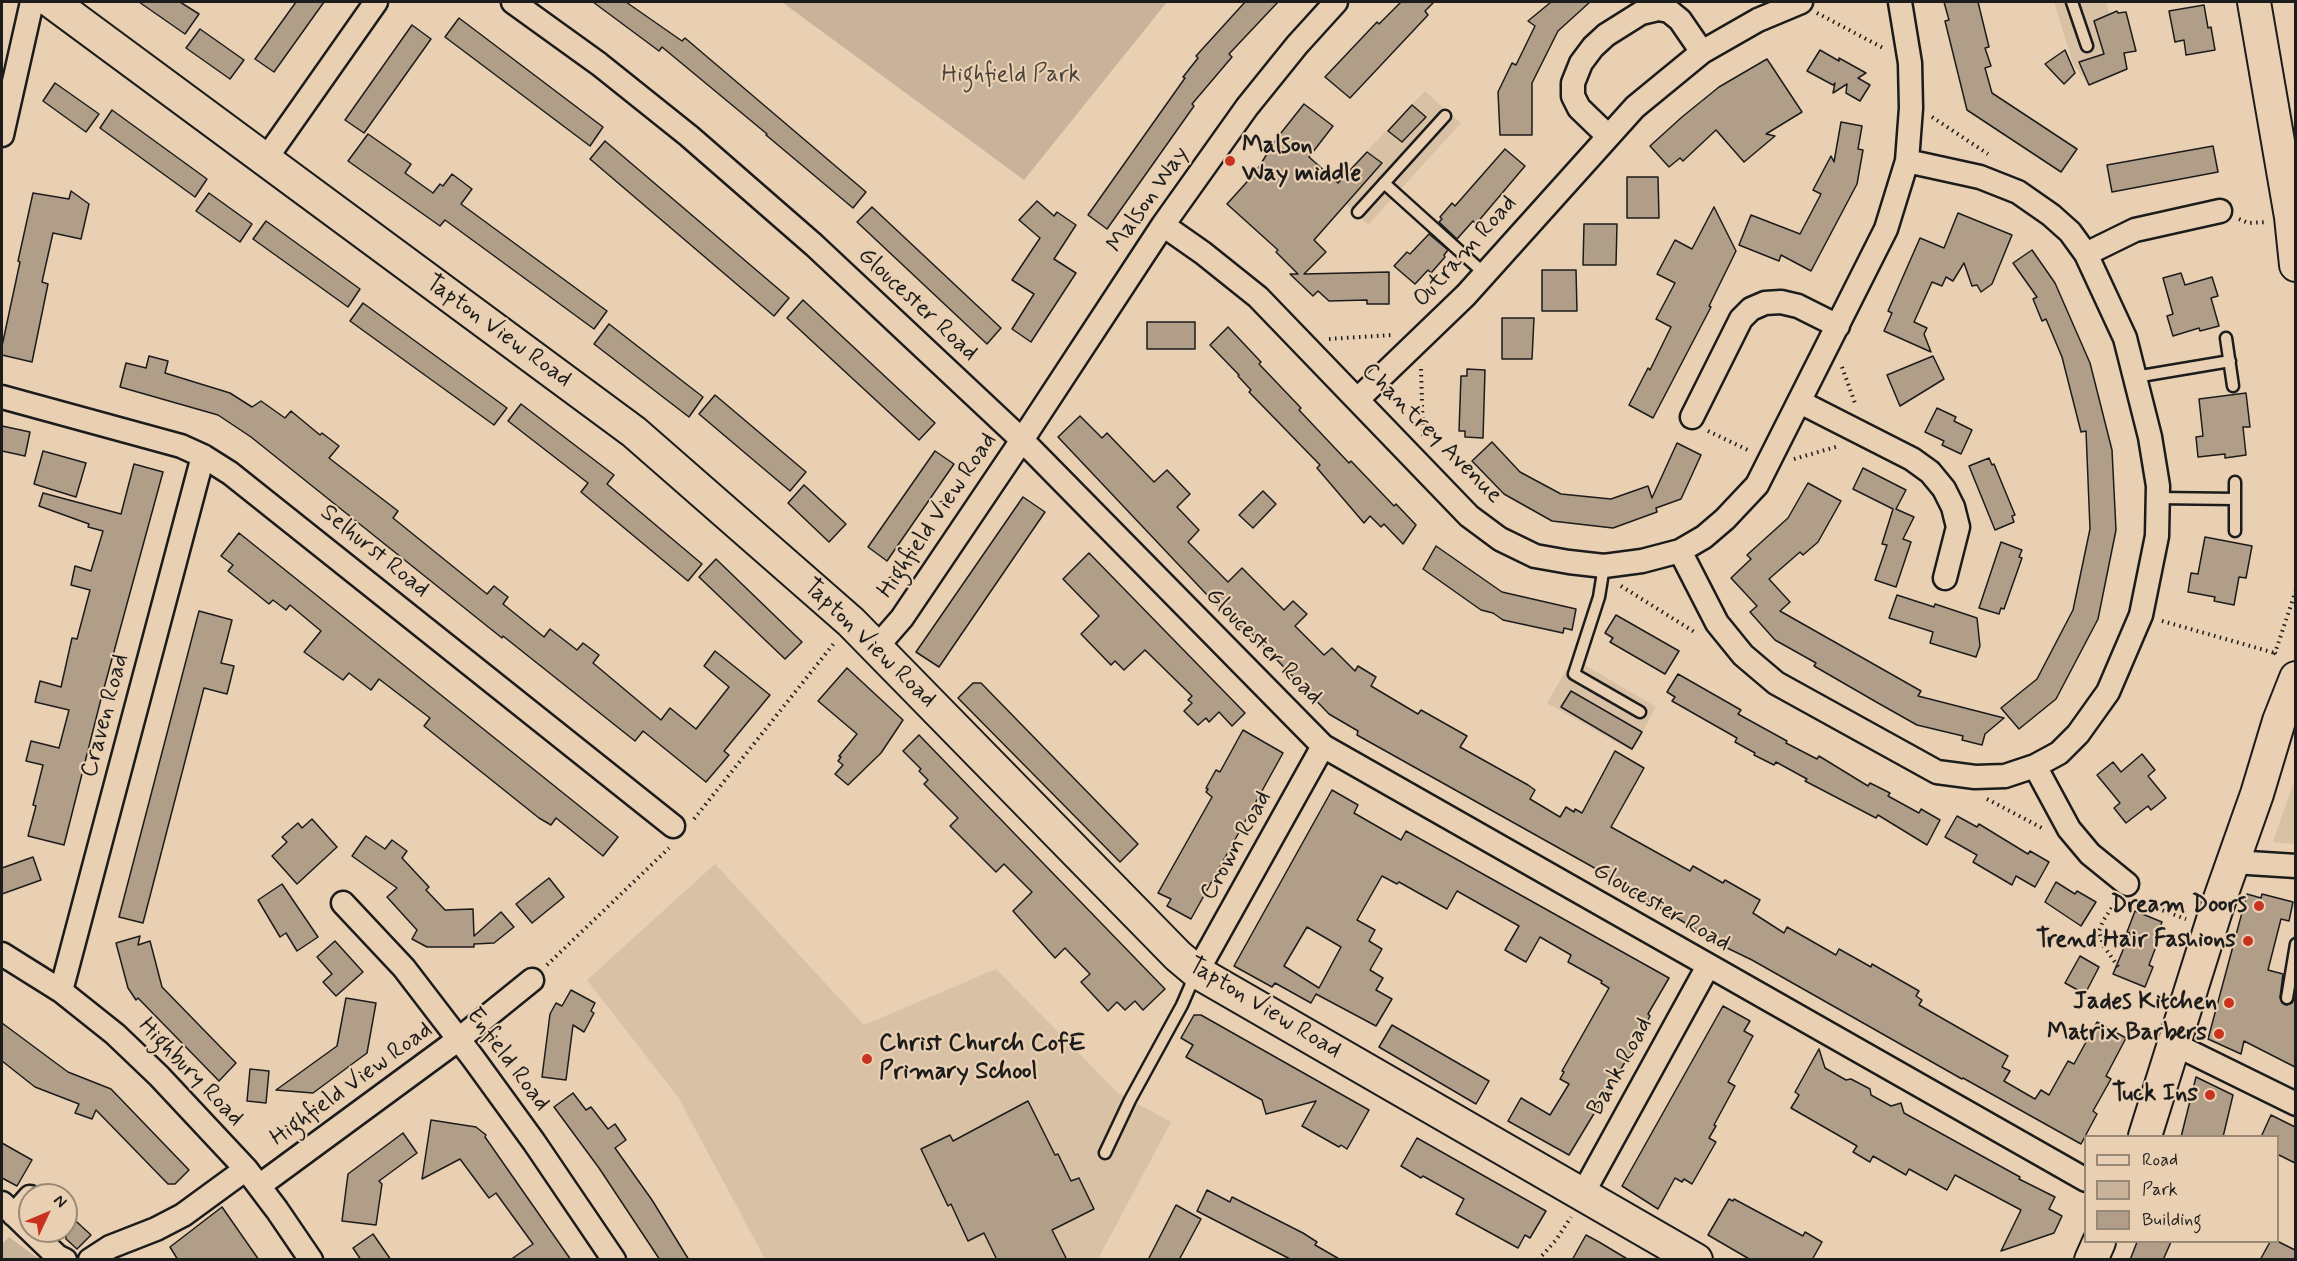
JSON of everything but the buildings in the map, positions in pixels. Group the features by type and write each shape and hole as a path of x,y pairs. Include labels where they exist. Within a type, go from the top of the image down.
{"street":[{"path":"2,135 32,2"},
{"name":"Tapton View Road","path":"52,2 634,432 851,622 1178,956 1197,972 1696,1260"},
{"path":"265,160 376,2"},
{"name":"Gloucester Road","path":"513,2 599,64 689,136 814,245 1022,440 1323,746 2084,1179"},
{"name":"Malson Way","path":"1022,440 1163,225 1247,107 1297,45 1336,2"},
{"name":"Outram Road","path":"1358,399 1424,337 1485,274 1635,107 1702,52 1758,20 1800,2"},
{"name":"Chantrey Avenue","path":"1163,225 1258,297 1469,516 1500,538 1535,556 1604,566 1642,561 1680,551 1704,537 1725,519 1757,485 1886,229 1907,161 1911,108 1910,63 1900,2"},
{"path":"2254,2 2291,217 2295,265"},
{"path":"1608,136 1579,108 1573,96 1572,84 1581,63 1606,35 1641,13 1658,9 1669,11 1680,20 1702,52"},
{"path":"1680,551 1717,623 1743,655 1776,683 1937,772 1974,777 2005,776 2035,766 2059,753 2078,734 2108,692 2141,615 2157,536 2158,498 2150,437 2125,338 2086,254 2064,226 2018,192 1980,177 1907,161"},
{"path":"2086,254 2135,230 2220,211"},
{"path":"1692,417 1741,319 1751,309 1765,303 1781,302 1798,306 1838,326"},
{"name":"Selhurst Road","path":"2,397 181,446 203,456 230,473 676,832"},
{"path":"1800,402 1912,459 1930,472 1944,489 1953,507 1958,527 1945,578"},
{"name":"Highfield View Road","path":"875,649 902,618 1022,440"},
{"name":"Craven Road","path":"61,991 203,456"},
{"path":"2146,1135 2257,794 2279,721 2290,668"},
{"name":"Crown Road","path":"1197,972 1323,746"},
{"path":"2035,766 2069,829 2124,889"},
{"path":"2233,862 2295,866"},
{"name":"Enfield Road","path":"343,903 404,968 459,1039 534,1142 614,1260"},
{"name":"Highbury Road","path":"2,954 61,991 130,1048 252,1178 311,1260"},
{"name":"Bank Road","path":"1582,1195 1708,966"},
{"name":"Highfield View Road","path":"90,1260 110,1247 156,1229 252,1178 459,1039 532,980"},
{"path":"2174,1044 2295,1104"},
{"path":"43,1243 65,1260"},
{"path":"2091,1260 2099,1243"}],"lane":[{"path":"2072,2 2087,46"},
{"path":"1358,212 1445,116"},
{"path":"1384,183 1485,274"},
{"path":"2226,338 2233,386"},
{"path":"2135,377 2230,361"},
{"path":"2235,482 2235,531"},
{"path":"2158,498 2235,499"},
{"path":"1604,566 1599,597 1574,674 1640,712"},
{"path":"2287,998 2295,944"},
{"path":"1105,1153 1197,972"}],"path":[{"path":"1800,2 1910,63"},
{"path":"1911,108 1928,114 1995,159"},
{"path":"2248,223 2275,221"},
{"path":"1302,341 1424,337 1424,470"},
{"path":"1604,566 1625,589 1702,636"},
{"path":"2275,653 2295,590"},
{"path":"2141,615 2275,653 2290,668"},
{"path":"532,980 676,832 851,622"},
{"path":"1977,794 2049,832"},
{"path":"2119,968 2103,945 2099,931 2124,889 2192,921"},
{"path":"1538,1260 1556,1240 1582,1195"}],"shaded area":[{"path":"2054,2 2106,2 2120,48 2089,85 2073,64"},
{"path":"1425,91 1461,123 1368,225 1330,189"},
{"path":"1573,658 1656,707 1632,751 1547,703"},
{"path":"2295,778 2295,844 2273,842"},
{"name":"Christ Church CofE Primary School","path":"715,864 864,1025 996,969 1118,1093 1171,1122 1098,1259 765,1259 678,1097 587,980"}],"green space":[{"name":"Highfield Park","path":"782,2 1167,2 1024,180"},
{"path":"9,1237 39,1259 2,1259 2,1244"}],"place":[{"name":"Malson Way middle","path":"1230,161"},
{"name":"Dream Doors","path":"2259,906"},
{"name":"Trend Hair Fashions","path":"2248,941"},
{"name":"Jades Kitchen","path":"2229,1003"},
{"name":"Matrix Barbers","path":"2219,1034"},
{"name":"Christ Church CofE Primary School","path":"867,1059"},
{"name":"Tuck Ins","path":"2210,1095"}]}
